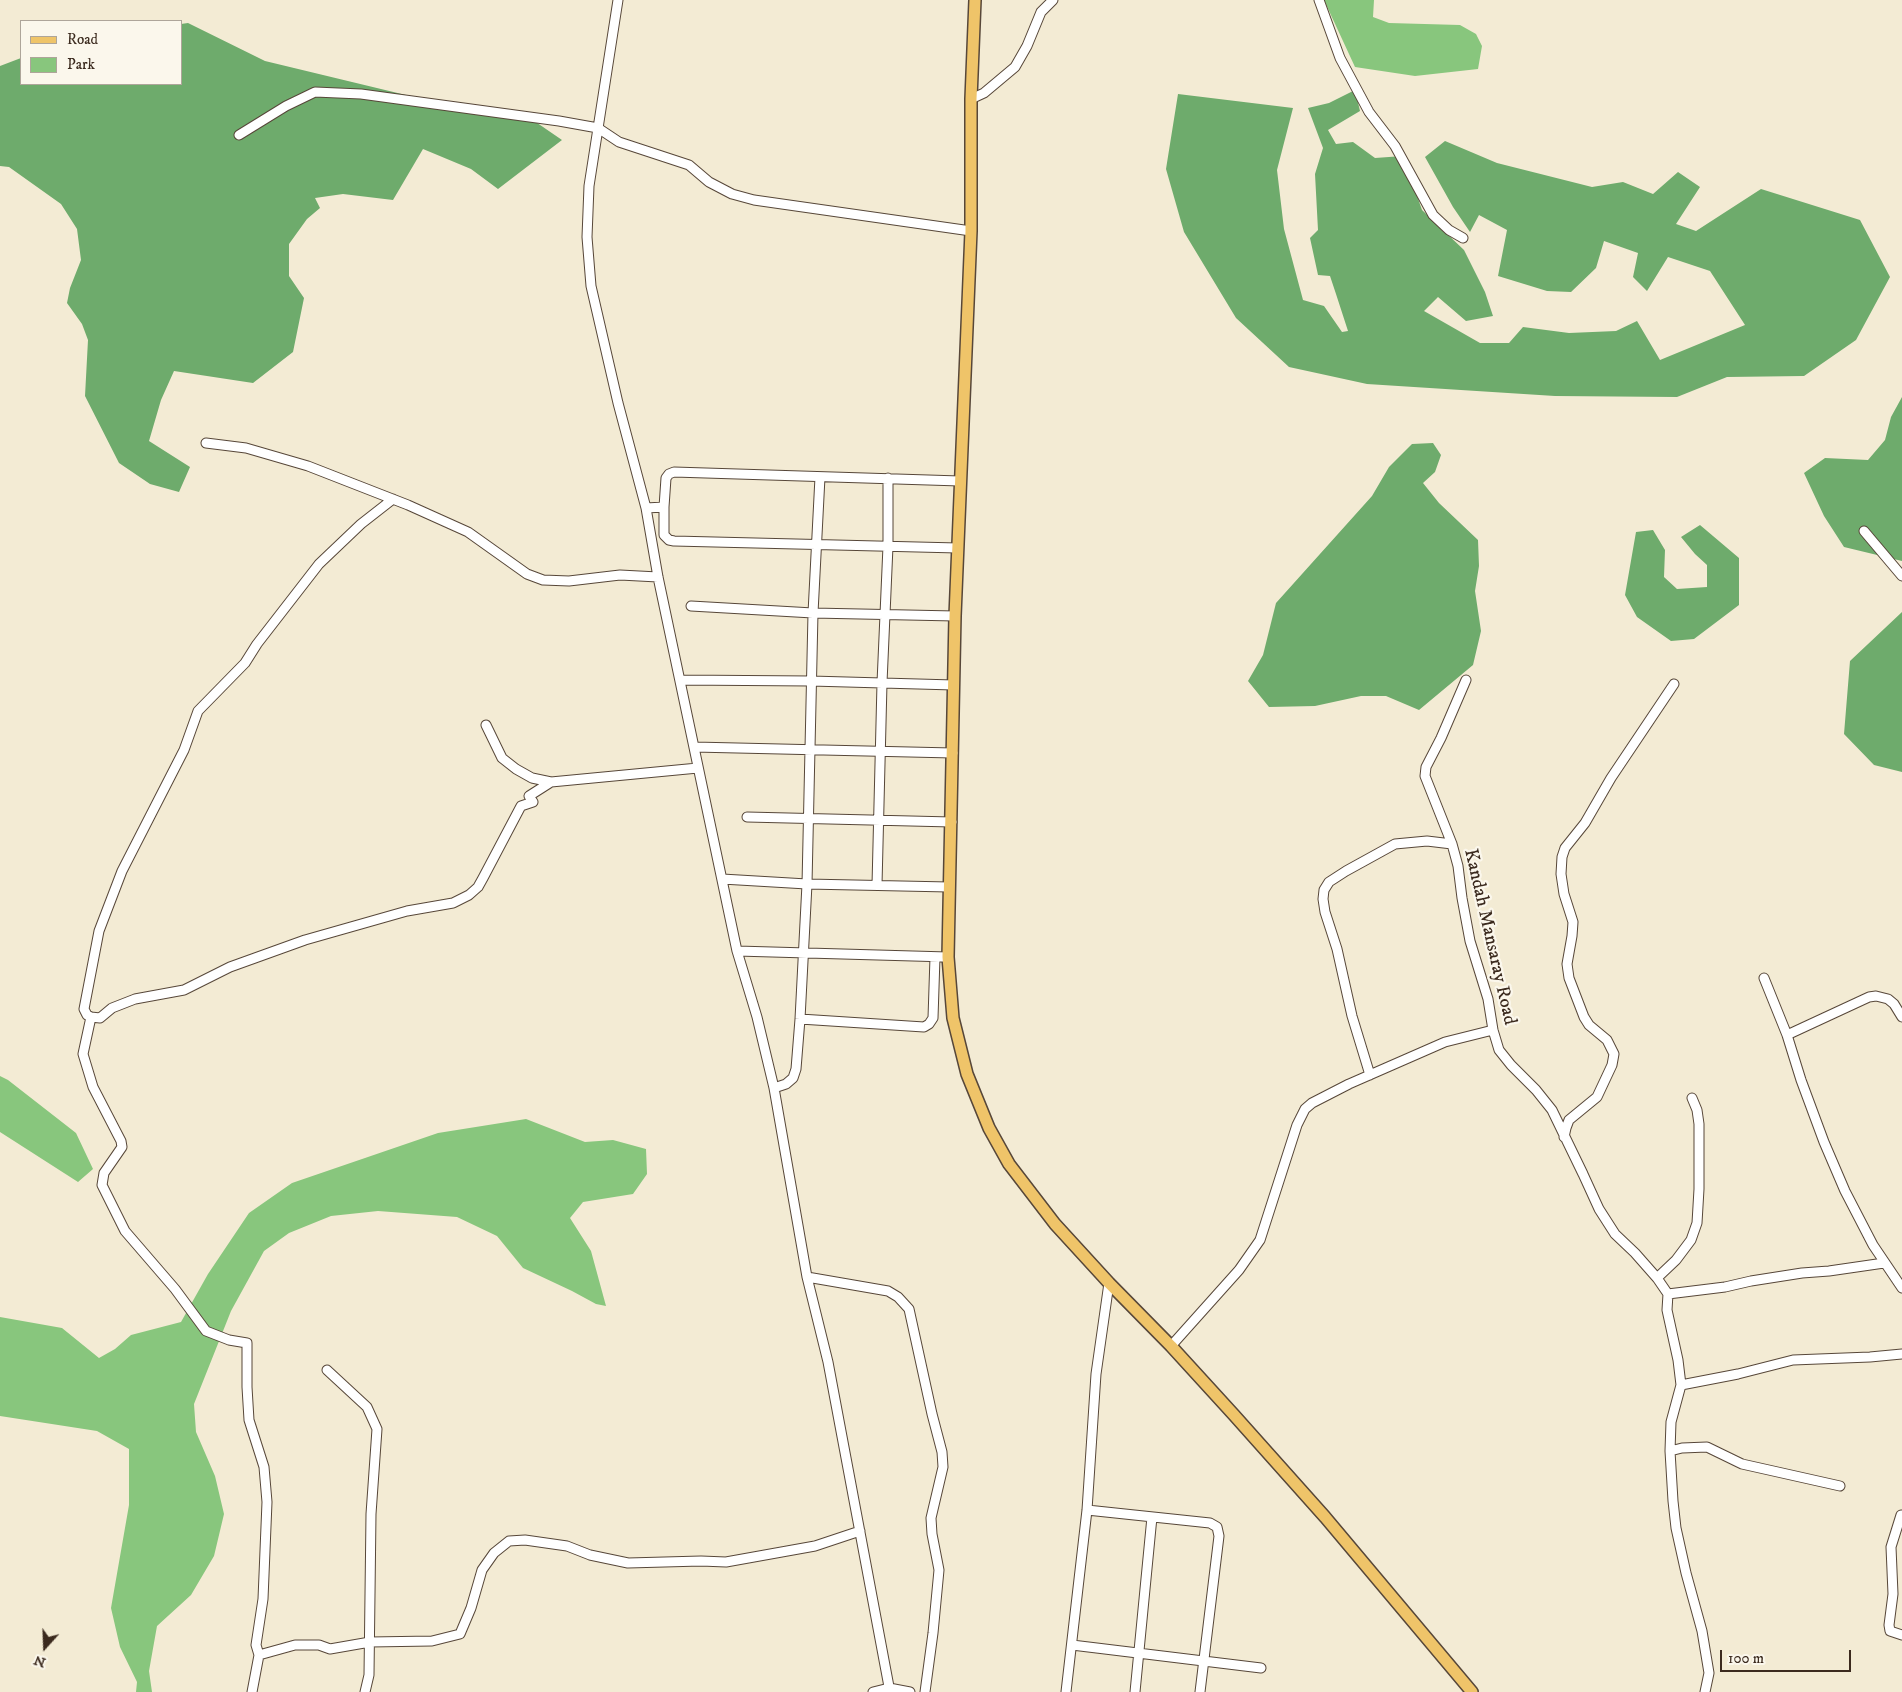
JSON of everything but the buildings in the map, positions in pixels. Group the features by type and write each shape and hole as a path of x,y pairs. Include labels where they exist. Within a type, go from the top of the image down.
{"main road":[{"path":"975,0 971,99 971,231 955,616 948,957 955,1027 967,1074 989,1128 1008,1164 1055,1224 1109,1283 1171,1346 1325,1517 1472,1692"}],"street":[{"path":"618,0 589,186 587,237 591,286 618,403 646,508 658,577 737,951 757,1017 774,1088 807,1277 828,1362 889,1690"},
{"path":"971,99 984,93 1015,67 1027,46 1041,12 1053,0"},
{"path":"1319,0 1340,58 1364,104 1395,146 1433,215 1449,230 1463,238"},
{"path":"239,135 286,106 316,92 360,94 598,128 619,142 689,165 709,182 732,194 764,201 971,231"},
{"path":"206,443 246,448 299,464 393,499 468,532 527,574 543,580 570,581 620,575 658,577"},
{"path":"958,548 674,541 669,540 664,535 664,507 666,478 674,472 960,481"},
{"path":"774,1088 786,1084 792,1078 796,1069 800,1019 806,884 813,613 820,476"},
{"path":"877,885 884,614 888,546 888,478"},
{"path":"393,499 361,524 319,564 245,663 198,711 184,750 122,871 99,931 84,1008 91,1017 100,1018 112,1008 134,999 184,990 230,967 306,940 398,914 452,903 469,895 478,887 521,806 533,802 529,796 551,782"},
{"path":"646,508 664,507"},
{"path":"1864,531 1902,576"},
{"path":"691,606 813,613 955,616"},
{"path":"680,680 954,685"},
{"name":"Kandah Mansaray Road","path":"1466,680 1441,738 1426,767 1425,776 1452,844 1458,866 1470,941 1488,999 1493,1030 1500,1050 1511,1065 1536,1090 1552,1110 1599,1209 1615,1234 1636,1253 1668,1294"},
{"path":"1564,1137 1569,1120 1597,1097 1612,1065 1614,1054 1607,1040 1589,1025 1584,1017 1569,978 1567,964 1573,922 1564,894 1561,874 1562,857 1565,848 1585,823 1611,778 1674,684"},
{"path":"486,725 502,758 532,778 551,782 698,768"},
{"path":"694,747 953,753"},
{"path":"747,816 952,822"},
{"path":"1370,1075 1352,1016 1325,912 1324,890 1329,882 1395,844 1427,840 1452,844"},
{"path":"722,879 806,884 949,887"},
{"path":"737,951 948,957"},
{"path":"800,1019 924,1027 933,1018 935,957"},
{"path":"1764,978 1787,1035 1800,1080 1845,1191 1884,1263 1902,1288"},
{"path":"1787,1035 1869,997 1876,996 1888,999 1894,1004 1902,1017"},
{"path":"91,1017 83,1054 93,1087 121,1141 122,1147 104,1173 102,1184 125,1231 175,1289 206,1331 229,1340 247,1343 249,1420 264,1467 267,1502 262,1599 256,1644 259,1655 252,1692"},
{"path":"1171,1346 1239,1270 1260,1240 1277,1193 1297,1125 1305,1109 1324,1096 1445,1042 1493,1030"},
{"path":"1657,1278 1676,1260 1691,1240 1696,1223 1699,1189 1699,1124 1697,1110 1692,1098"},
{"path":"1705,1692 1708,1673 1702,1631 1676,1528 1670,1452 1672,1422 1681,1385 1678,1360 1667,1310 1668,1294 1725,1287 1751,1280 1884,1263"},
{"path":"807,1277 888,1291 898,1297 909,1309 942,1452 943,1467 931,1518 939,1570 925,1692"},
{"path":"1066,1692 1087,1510 1096,1374 1109,1283"},
{"path":"1681,1385 1738,1374 1792,1360 1880,1357 1902,1354"},
{"path":"327,1370 367,1407 377,1428 371,1514 370,1642 365,1692"},
{"path":"1670,1452 1682,1448 1707,1447 1742,1464 1840,1486"},
{"path":"1087,1510 1210,1523 1217,1527 1219,1536 1200,1692"},
{"path":"1901,1514 1891,1547 1893,1594 1889,1625 1890,1632 1902,1635"},
{"path":"1135,1692 1152,1517"},
{"path":"259,1655 294,1645 319,1645 330,1649 370,1642 432,1642 460,1634 471,1608 482,1570 494,1553 509,1541 526,1540 567,1546 590,1554 628,1563 726,1562 815,1546 860,1531"},
{"path":"1072,1645 1261,1668"},
{"path":"1461,1680 1461,1692"},
{"path":"873,1692 889,1690 910,1692"}],"green space":[{"path":"1324,0 1374,0 1373,17 1389,23 1460,25 1476,34 1482,46 1478,69 1415,76 1355,67"},
{"path":"188,23 265,61 468,110 527,116 562,140 498,189 471,169 423,149 393,200 343,194 315,198 320,208 307,219 289,244 289,276 304,298 293,352 253,383 174,371 161,400 149,441 190,467 179,492 150,484 119,463 85,396 88,340 82,324 67,303 70,288 81,260 77,229 61,204 9,167 0,166 0,66 20,58 20,85 182,85 182,24"},
{"path":"1355,90 1360,111 1328,130 1336,144 1353,142 1375,158 1403,156 1422,210 1464,250 1485,292 1493,316 1466,321 1438,297 1424,311 1480,343 1509,343 1523,327 1569,333 1616,331 1637,321 1660,360 1745,325 1710,271 1668,257 1647,291 1633,277 1638,253 1604,241 1596,268 1571,292 1547,291 1498,276 1507,230 1479,215 1470,232 1453,207 1425,157 1445,141 1497,163 1592,187 1623,182 1653,194 1678,172 1700,187 1676,224 1696,231 1761,189 1860,220 1890,277 1856,340 1804,376 1727,377 1677,397 1555,396 1367,384 1289,367 1236,318 1184,232 1166,169 1178,94 1293,108 1277,170 1284,229 1303,300 1324,306 1342,332 1348,331 1330,276 1318,275 1310,238 1318,230 1315,174 1323,148 1308,108 1329,103"},
{"path":"1902,397 1902,561 1844,547 1824,516 1804,473 1825,458 1868,460 1885,440 1891,417"},
{"path":"1433,443 1441,455 1435,472 1423,483 1439,503 1478,540 1479,566 1475,591 1481,631 1473,665 1419,710 1386,696 1361,696 1315,706 1269,707 1248,681 1263,655 1276,603 1372,496 1389,467 1412,444"},
{"path":"1700,525 1739,558 1739,605 1694,639 1671,641 1637,617 1625,595 1636,532 1653,530 1665,550 1664,577 1677,589 1707,587 1707,565 1681,537"},
{"path":"1902,612 1902,772 1874,765 1844,734 1850,661"},
{"path":"0,1076 8,1080 76,1133 93,1169 78,1182 0,1132"},
{"path":"526,1119 585,1142 613,1140 646,1149 647,1174 633,1194 583,1202 570,1218 591,1251 606,1306 596,1304 523,1268 497,1236 457,1217 378,1211 331,1216 289,1233 264,1251 231,1311 194,1404 196,1432 215,1476 224,1514 214,1556 191,1595 157,1626 149,1671 152,1692 136,1692 137,1682 120,1647 111,1608 129,1505 129,1449 97,1431 0,1416 0,1317 62,1328 99,1358 115,1349 131,1335 181,1322 208,1274 249,1213 292,1183 438,1133"}]}
